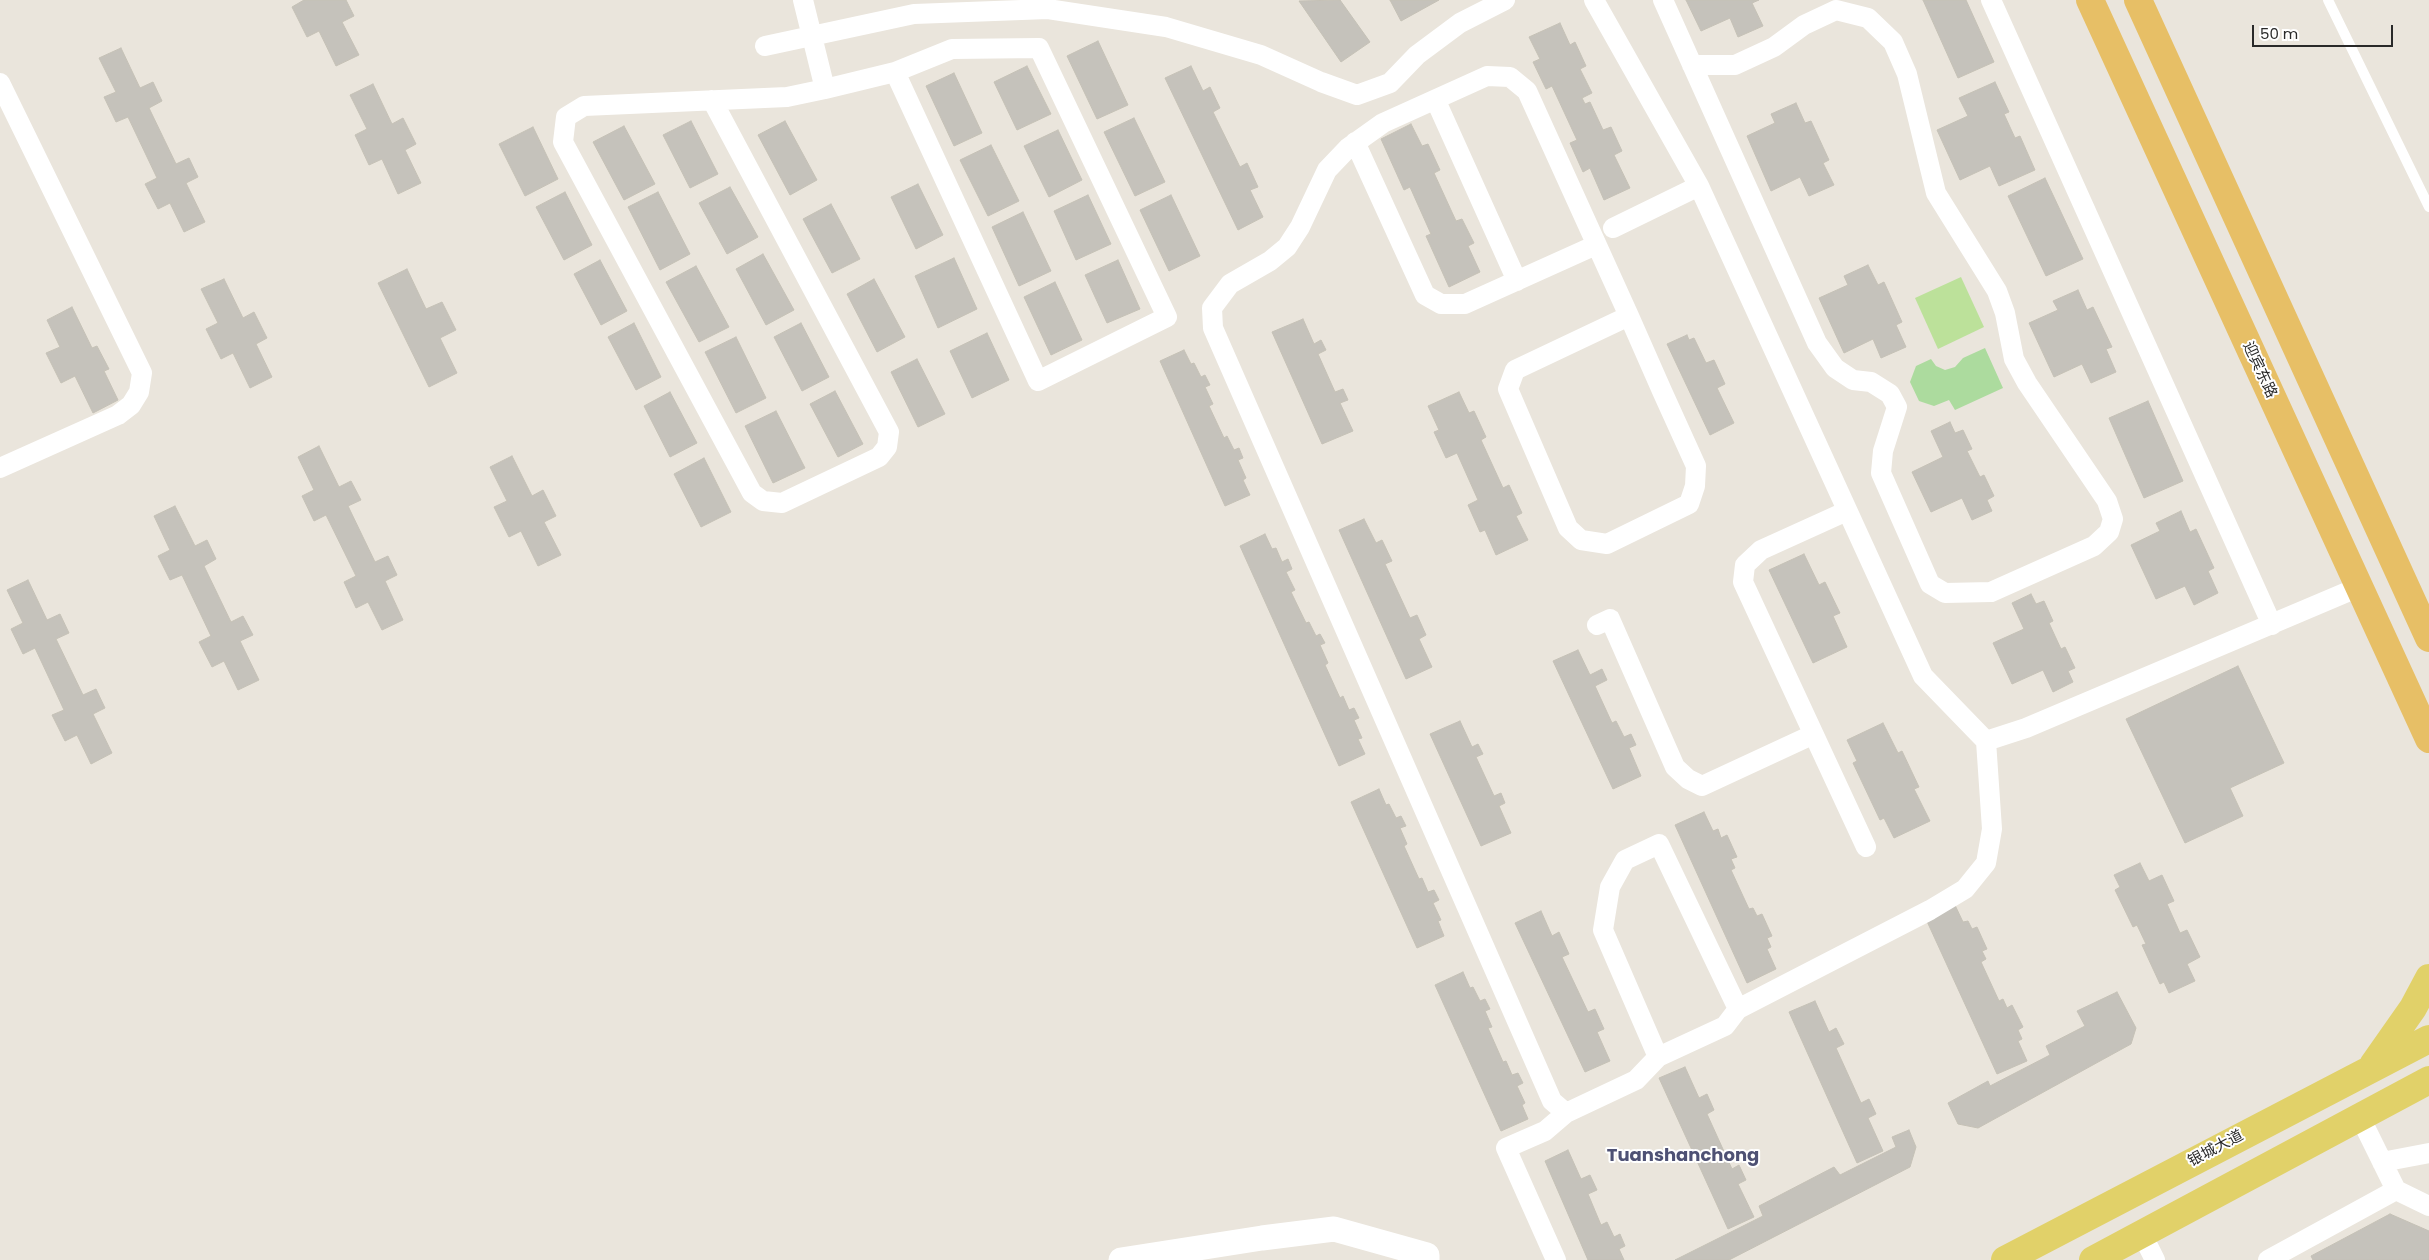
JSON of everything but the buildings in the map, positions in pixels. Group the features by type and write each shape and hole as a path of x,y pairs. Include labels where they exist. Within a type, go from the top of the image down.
{"highway":[{"name":"迎宾东路","path":"2090,0 2429,739"},
{"path":"2138,0 2429,638"}],"main road":[{"path":"2372,1067 2413,1008 2429,978"},
{"name":"银城大道","path":"2005,1260 2372,1067 2429,1039"},
{"path":"2093,1260 2429,1080"},
{"path":"2386,1103 2429,1102"}],"street":[{"path":"803,0 825,89"},
{"path":"765,46 914,14 1048,8 1166,27 1261,55 1321,82 1357,95 1390,83 1417,55 1460,23 1505,0"},
{"path":"1556,1260 1506,1148 1545,1130 1566,1113 1636,1080 1658,1057 1725,1026 1738,1009 1930,910 1965,889 1986,863 1992,829 1986,741 1923,676 1699,186 1594,0"},
{"path":"1663,0 1692,65 1817,343 1835,368 1853,380 1871,382 1890,394 1897,407 1883,451 1881,473 1930,584 1945,593 1991,592 2094,546 2109,532 2113,519 2107,501 2027,383 2014,359 1997,291 1936,193 1907,74 1893,42 1868,18 1836,10 1804,24 1774,47 1735,65 1692,65"},
{"path":"1991,0 2272,625"},
{"path":"712,100 889,432 888,447 878,457 782,502 763,501 752,493 563,142 566,117 584,106 712,100 787,97 895,72 952,49 1039,48 1167,317 1038,381 895,72"},
{"path":"1566,1113 1552,1101 1213,328 1212,308 1230,284 1270,261 1287,247 1300,227 1327,170 1356,142 1383,123 1436,101 1488,76 1510,77 1527,91 1629,316 1696,466 1696,486 1689,504 1607,544 1581,540 1568,528 1508,389 1515,370 1629,316"},
{"path":"0,83 142,373 139,392 131,405 118,415 0,468"},
{"path":"1436,101 1517,281"},
{"path":"1356,142 1425,295 1441,304 1465,304 1596,245"},
{"path":"1613,228 1699,186"},
{"path":"1848,511 1761,550 1745,565 1743,582 1812,735 1866,847"},
{"path":"1986,741 2026,728 2359,587"},
{"path":"1597,625 1610,619 1675,767 1688,779 1702,786 1812,735"},
{"path":"1658,1057 1603,930 1610,887 1624,860 1658,844 1738,1009"},
{"path":"2360,1117 2396,1190 2429,1206"},
{"path":"2382,1162 2429,1153"},
{"path":"2268,1260 2396,1190"},
{"path":"1121,1260 1334,1229 1427,1255 1427,1260"},
{"path":"2142,1234 2155,1260"}],"lane":[{"path":"2328,0 2429,207"}],"green space":[{"path":"1961,277 1984,327 1938,349 1915,298"},
{"path":"1985,348 2003,388 1955,410 1949,400 1934,406 1919,401 1910,382 1916,366 1931,359 1936,366 1945,370 1955,367 1963,358"}],"district":[{"name":"Tuanshanchong","path":"1683,1156"}]}
